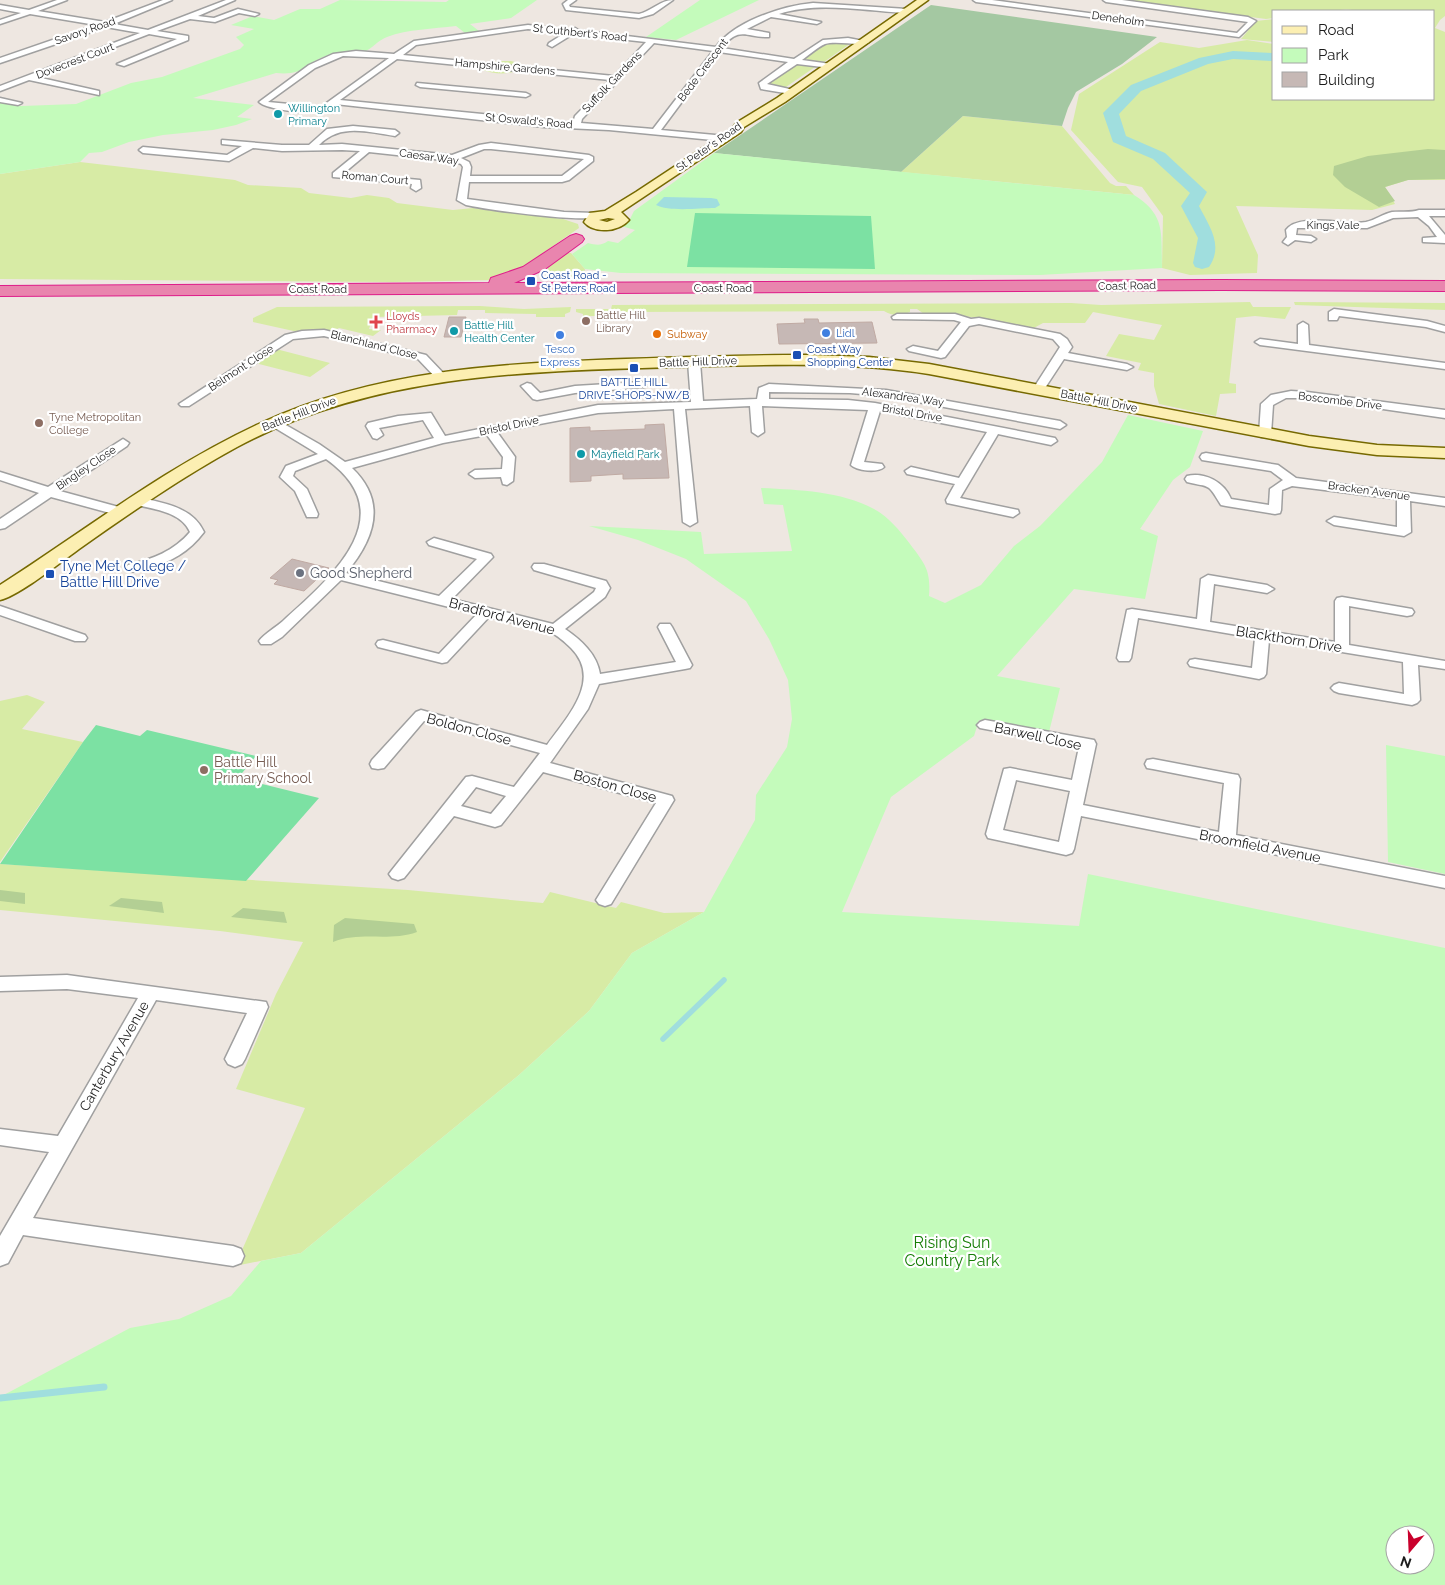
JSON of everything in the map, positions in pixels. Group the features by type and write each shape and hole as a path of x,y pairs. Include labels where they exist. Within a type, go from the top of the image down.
{"highway":[{"path":"489,284 514,279 543,263 580,236"},
{"path":"543,263 546,276 568,283"},
{"path":"1221,285 1445,282"},
{"path":"152,290 568,283 881,288"},
{"name":"Coast Road","path":"22,295 152,290 1221,285 1445,286"},
{"name":"Coast Road","path":"0,290 22,295 1332,294 1445,296"},
{"path":"0,301 22,295"}],"street":[{"path":"0,22 64,0"},
{"name":"Savory Road","path":"3,58 107,24 169,0"},
{"name":"Dovecrest Court","path":"0,89 232,0"},
{"path":"573,0 566,4 568,8 597,16 631,17 647,15 670,0"},
{"name":"St Peter's Road","path":"580,236 601,219 628,203 865,42 923,0"},
{"name":"Deneholm","path":"976,0 1240,36 1251,20"},
{"path":"1106,0 1251,20"},
{"name":"Bede Crescent","path":"656,132 726,38 769,15 792,7 813,4 907,11"},
{"path":"0,7 185,38 123,64 142,66"},
{"path":"192,16 215,20 238,11 256,14"},
{"path":"769,15 818,22"},
{"path":"552,45 580,26"},
{"name":"St Cuthbert's Road","path":"323,109 414,43 528,27 716,49 828,66"},
{"path":"738,30 766,35"},
{"path":"791,92 764,87 763,83 823,42 848,40 865,42"},
{"name":"Suffolk Gardens","path":"576,126 578,118 652,41"},
{"name":"Hampshire Gardens","path":"323,109 315,110 268,105 263,102 330,56 356,53 616,78"},
{"path":"142,56 155,59"},
{"path":"489,78 504,67"},
{"path":"30,78 96,93"},
{"path":"475,90 482,84"},
{"path":"420,85 526,95"},
{"path":"0,100 18,103"},
{"name":"St Oswald's Road","path":"335,102 576,126 723,138"},
{"path":"312,147 321,137 332,130 360,129 395,132"},
{"path":"132,155 158,141"},
{"name":"Caesar Way","path":"225,142 282,148 312,147 367,150 453,158 465,162 467,167 462,200 469,204 601,219"},
{"path":"143,150 229,158 251,145"},
{"path":"453,158 482,147 491,146 586,157 591,160 562,179 465,179"},
{"name":"Roman Court","path":"367,150 336,175 417,182 416,188"},
{"name":"Kings Vale","path":"1310,239 1290,240 1291,230 1294,226 1305,224 1367,225 1392,215 1443,210"},
{"path":"1419,213 1432,224 1445,240"},
{"path":"1426,240 1445,240"},
{"path":"1334,318 1334,312 1427,324 1445,330"},
{"path":"897,317 915,314 955,317 970,322"},
{"path":"913,349 941,355 965,324 979,321 1056,336 1063,340 1066,347 1040,389"},
{"path":"1303,325 1304,348"},
{"name":"Blanchland Close","path":"299,334 324,333 422,357 441,377"},
{"name":"Belmont Close","path":"185,404 282,342 299,334"},
{"path":"1260,342 1445,366"},
{"path":"1061,355 1127,367"},
{"name":"Battle Hill Drive","path":"0,594 186,468 231,442 273,423 364,391 441,377 520,368 782,359 853,361 922,368 1040,389 1265,434 1365,448 1445,453"},
{"path":"694,362 697,404"},
{"path":"527,386 537,397 556,391 640,385"},
{"path":"593,387 598,409"},
{"name":"Alexandrea Way","path":"760,402 763,390 769,387 850,390 894,394 956,404 1060,425"},
{"name":"Alexandrea Way","path":"848,404 850,390"},
{"name":"Boscombe Drive","path":"1265,434 1267,404 1276,398 1290,395 1445,414"},
{"path":"758,432 760,402"},
{"name":"Bristol Drive","path":"343,467 441,440 577,412 598,409 697,404 760,402 848,404 948,419 1051,441"},
{"name":"Alexandrea Way","path":"948,419 956,404"},
{"path":"678,405 690,522"},
{"path":"875,407 857,465 878,467"},
{"path":"377,435 372,426 427,416 441,440"},
{"path":"1020,434 1028,419"},
{"path":"266,641 277,634 338,575 358,550 370,514 366,495 354,476 326,455 273,423"},
{"path":"995,429 952,500 1013,513"},
{"path":"475,474 507,477 509,457 490,431"},
{"name":"Bingley Close","path":"0,525 123,443"},
{"path":"312,514 301,489 286,477 290,469 326,455"},
{"path":"1206,456 1274,468 1284,473 1292,482"},
{"path":"911,471 962,482"},
{"path":"0,476 121,512"},
{"path":"1191,479 1216,484 1222,490 1226,502 1275,510 1276,489 1285,483 1292,482"},
{"name":"Bracken Avenue","path":"1292,482 1445,502"},
{"path":"1334,521 1404,532 1403,496"},
{"path":"133,568 174,554 188,545 197,532 195,523 186,516 137,501"},
{"path":"434,542 486,557 443,600"},
{"path":"539,567 601,584 603,588 600,594 556,629"},
{"name":"Bradford Avenue","path":"338,575 556,629 572,640 587,657 593,680"},
{"path":"1203,625 1208,579 1267,589"},
{"path":"1342,648 1342,601 1407,612"},
{"path":"0,610 80,638"},
{"path":"383,644 442,659 487,611"},
{"name":"Blackthorn Drive","path":"1124,658 1132,613 1445,665"},
{"path":"450,809 495,821 574,718 586,699 593,680 685,665 666,627"},
{"path":"1195,663 1259,674 1262,635"},
{"path":"1339,688 1412,700 1410,660"},
{"name":"Boldon Close","path":"378,764 421,715 550,751"},
{"name":"Barwell Close","path":"985,725 1088,744 1075,809 1066,849 994,834 1010,773 1079,787"},
{"path":"1154,764 1232,779 1227,840"},
{"name":"Boston Close","path":"538,765 666,800 605,900"},
{"path":"398,874 472,781 516,793"},
{"name":"Broomfield Avenue","path":"1075,809 1445,882"},
{"name":"Canterbury Avenue","path":"0,984 67,982 151,992 0,1256"},
{"path":"151,992 259,1007 235,1059"},
{"path":"0,1137 62,1145"},
{"path":"18,1226 233,1256"}],"green space":[{"path":"340,0 446,2 449,0 537,0 511,18 470,24 479,31 465,33 456,26 403,32 384,38 364,52 329,55 294,72 276,73 193,98 254,105 237,117 252,119 236,125 213,130 163,135 129,142 102,152 89,153 80,162 0,174 0,103 22,106 76,104 131,83 162,77 240,49 244,45 236,37 254,29 231,25 253,16 274,20 300,9 320,9"},
{"path":"700,0 759,0 676,40 646,37"},
{"path":"1122,0 1445,0 1445,16 1435,28 1435,10 1272,10 1272,18"},
{"path":"931,5 1157,37 1122,64 1076,92 1062,126 963,116 901,172 714,153"},
{"path":"1272,19 1272,42 1241,39 1256,21"},
{"path":"1435,28 1445,32 1445,180 1408,180 1385,187 1395,204 1372,210 1236,206 1258,255 1257,273 1190,275 1162,268 1163,216 1142,187 1118,182 1071,130 1079,94 1160,42 1199,48 1247,40 1272,44 1272,100 1435,100"},
{"path":"827,43 851,43 824,62 804,59"},
{"path":"498,61 511,61 522,64 524,67 514,72 504,73 493,73 483,70 482,67 486,64"},
{"path":"799,64 815,67 786,87 780,88 767,84 793,65"},
{"path":"963,116 1062,126 1110,183 1116,186 1126,186 1134,195 901,172"},
{"path":"1428,149 1445,150 1445,179 1408,180 1385,187 1395,201 1379,207 1345,187 1333,175 1334,166 1368,156"},
{"path":"714,153 1134,195 1152,210 1157,218 1161,235 1162,268 1040,275 621,273 585,269 572,254 588,243 598,245 608,241 618,243 635,230 621,226 630,219 634,211"},
{"path":"80,162 235,180 248,185 301,188 309,193 351,198 367,195 389,198 397,203 453,210 473,208 563,219 578,224 579,228 517,271 498,280 393,282 0,279 0,174"},
{"path":"695,213 871,216 875,269 687,267"},
{"path":"571,253 585,269 582,281 559,278 548,270 548,266"},
{"path":"1250,302 1253,307 1291,307 1285,319 1255,316 1236,318 1229,383 1236,384 1236,393 1220,394 1216,416 1159,404 1154,386 1154,373 1138,370 1141,363 1106,356 1119,334 1154,340 1162,325 1093,312 1085,323 1043,323 1032,329 955,314 924,314 917,309 910,309 910,312 897,315 884,311 626,312 625,316 583,316 583,314 576,312 576,309 611,309 612,305 1071,303 1101,305"},
{"path":"1294,302 1445,303 1445,310 1295,305"},
{"path":"480,306 524,309 571,307 570,312 565,314 565,317 536,317 536,314 485,313 485,310 458,310 457,315 373,317 369,329 381,330 373,336 339,328 332,332 318,330 298,332 253,322 253,318 277,307"},
{"path":"276,349 330,363 310,377 255,363"},
{"name":"Rising Sun Country Park","path":"1128,415 1203,431 1190,467 1173,480 1140,529 1158,536 1145,599 1074,589 997,676 1060,688 1049,732 979,720 974,736 891,797 842,912 1079,926 1088,874 1445,948 1445,1585 0,1585 0,1397 130,1328 179,1319 231,1296 261,1261 301,1253 519,1075 589,1011 632,953 704,912 755,820 756,795 787,747 792,719 788,680 769,639 746,601 686,559 638,540 589,526 701,532 704,554 792,551 783,505 764,504 761,488 819,492 847,498 874,509 889,520 923,562 928,573 929,596 945,603 981,585 1014,546 1040,526 1102,462"},
{"path":"27,695 45,702 22,729 83,742 0,862 0,701"},
{"path":"96,725 140,736 147,730 256,756 238,778 319,798 246,881 0,864"},
{"path":"1386,745 1445,756 1445,874 1388,862"},
{"path":"0,864 408,890 543,903 550,892 616,908 621,902 664,913 704,912 632,953 589,1011 519,1075 301,1253 235,1266 305,1108 236,1089 276,994 303,942 220,931 0,910"},
{"path":"0,890 25,893 25,904 0,901"},
{"path":"121,898 162,902 164,913 109,906"},
{"path":"243,908 284,912 287,923 231,917"},
{"path":"345,918 414,924 417,932 396,936 354,937 333,942 334,925"}],"water":[{"path":"664,197 711,198 717,199 720,205 715,208 685,209 656,205"}],"building":[{"path":"449,317 466,317 461,337 444,337"},
{"name":"Lidl","path":"804,319 818,319 819,323 872,322 877,343 779,344 777,324 805,323"},
{"name":"Mayfield Park","path":"664,424 669,478 623,479 623,474 591,476 591,481 570,482 570,428 590,427 590,431 645,429 645,425"},
{"name":"Good Shepherd","path":"292,559 329,568 304,591 274,584 278,580 270,578"}],"waterway":[{"path":"1202,263 1207,238 1190,206 1199,192 1159,156 1119,139 1111,113 1136,88 1204,61 1233,55 1272,57"},
{"path":"663,1039 724,980"},
{"path":"0,1398 104,1387"}],"place":[{"name":"Willington Primary","path":"278,114"},
{"name":"Coast Road - St Peters Road","path":"531,281"},
{"name":"Battle Hill Library","path":"586,321"},
{"name":"Lloyds Pharmacy","path":"376,322"},
{"name":"Battle Hill Health Center","path":"454,331"},
{"name":"Lidl","path":"826,333"},
{"name":"Subway","path":"657,334"},
{"name":"Tesco Express","path":"560,335"},
{"name":"Coast Way Shopping Center","path":"797,355"},
{"name":"BATTLE HILL DRIVE-SHOPS-NW/B","path":"634,368"},
{"name":"Tyne Metropolitan College","path":"39,423"},
{"name":"Mayfield Park","path":"581,454"},
{"name":"Good Shepherd","path":"300,573"},
{"name":"Tyne Met College / Battle Hill Drive","path":"50,574"},
{"name":"Battle Hill Primary School","path":"204,770"}]}
